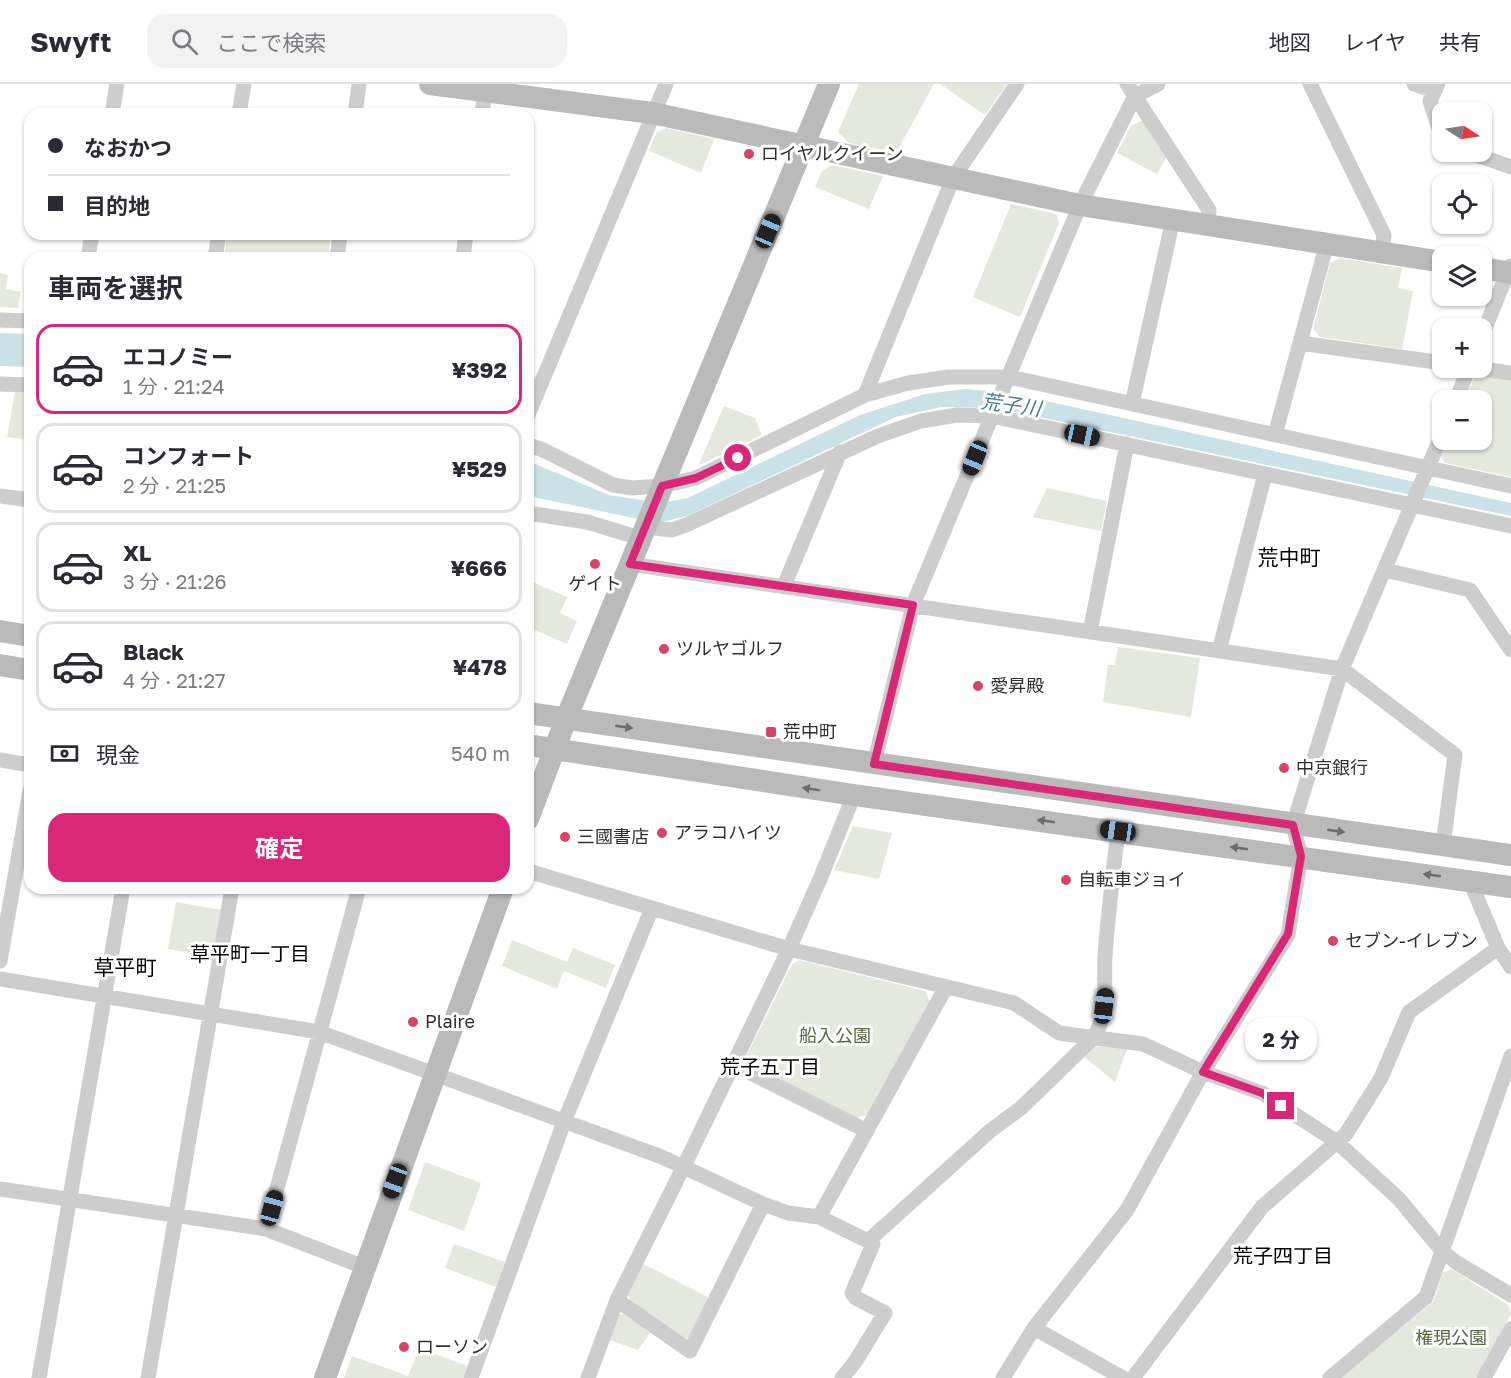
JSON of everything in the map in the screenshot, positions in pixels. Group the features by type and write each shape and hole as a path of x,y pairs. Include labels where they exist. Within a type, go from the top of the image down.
{"street":[{"path":"113,108 117,84"},
{"path":"240,108 244,84"},
{"path":"356,108 359,84"},
{"path":"430,84 485,87 652,113 1080,205 1432,260"},
{"path":"534,400 666,84"},
{"path":"534,803 566,719 829,84"},
{"path":"865,395 952,178 1017,84"},
{"path":"1131,90 1158,84"},
{"path":"1310,84 1384,235 1382,252"},
{"path":"1414,84 1436,88 1430,101 1432,107"},
{"path":"483,108 485,87"},
{"path":"874,764 913,605 1080,205 1131,90"},
{"path":"1131,90 1209,210 1208,225"},
{"path":"1492,160 1511,167"},
{"path":"1132,404 1173,219"},
{"path":"1275,435 1327,243"},
{"path":"1490,318 1510,269 1492,268"},
{"path":"0,320 24,321"},
{"path":"1300,343 1432,361"},
{"path":"1492,370 1511,372"},
{"path":"534,447 613,485 660,491 696,478 865,395 908,383 949,376 1007,382 1132,404 1275,435 1426,473 1511,486"},
{"path":"0,384 24,386"},
{"path":"534,514 643,533 672,530 878,435 921,421 993,413 1265,474 1414,502 1511,526"},
{"path":"1090,632 1127,444"},
{"path":"1003,1378 1034,1328 1127,1210 1203,1072 1288,934 1301,856 1293,825 1342,669 1436,450"},
{"path":"784,586 840,452"},
{"path":"1219,651 1265,474"},
{"path":"0,496 24,499"},
{"path":"630,564 1342,669 1455,755 1443,845"},
{"path":"1385,570 1470,590 1511,650"},
{"path":"0,631 24,635"},
{"path":"0,665 24,669"},
{"path":"534,714 1511,855"},
{"path":"534,746 854,795 1511,886"},
{"path":"0,760 24,764"},
{"path":"588,1378 617,1300 789,949 854,795"},
{"path":"0,961 24,825"},
{"path":"868,1241 990,1131 1021,1108 1094,1037 1101,1024 1106,988 1104,959 1118,831"},
{"path":"534,872 789,949 1014,1003 1059,1033 1143,1044 1203,1072 1262,1093 1336,1142 1399,1199 1442,1251 1457,1263 1511,1295"},
{"path":"1470,881 1498,948 1511,967"},
{"path":"39,1378 122,894"},
{"path":"148,1378 231,894"},
{"path":"266,1229 357,894"},
{"path":"325,1378 501,894"},
{"path":"471,1378 564,1122 652,908"},
{"path":"1133,1378 1262,1207 1346,1134 1381,1078 1409,1011 1498,948"},
{"path":"0,978 320,1032 684,1167 763,1204 788,1213 819,1217 873,1244 852,1293 856,1298 885,1312 855,1362 842,1378"},
{"path":"819,1217 946,987"},
{"path":"1330,1378 1426,1297 1511,1056"},
{"path":"733,1064 867,1131"},
{"path":"0,1189 266,1229 364,1267"},
{"path":"617,1300 690,1351 763,1204"},
{"path":"1034,1328 1123,1378"},
{"path":"1484,1378 1511,1329"}],"green space":[{"path":"859,84 934,84 896,153 849,143 838,132"},
{"path":"940,84 1007,84 985,115"},
{"path":"1143,120 1167,156 1157,174 1117,153 1131,126"},
{"path":"666,128 714,139 701,173 649,151 656,133"},
{"path":"832,165 883,176 869,209 815,187 822,171"},
{"path":"1011,204 1056,214 1059,223 1020,317 973,297"},
{"path":"226,240 330,240 329,252 225,252"},
{"path":"1340,258 1402,268 1398,288 1413,291 1402,349 1320,337 1313,329 1330,263"},
{"path":"0,273 8,275 6,289 21,292 18,308 0,307"},
{"path":"1492,373 1511,377 1511,477 1445,463 1441,456 1444,450 1492,450 1492,390 1469,390 1475,378 1492,378"},
{"path":"15,392 24,393 24,439 7,437"},
{"path":"724,406 755,418 762,435 698,466"},
{"path":"1047,488 1107,501 1101,531 1033,517"},
{"path":"534,583 567,597 560,613 577,621 567,644 534,630"},
{"path":"1118,647 1200,658 1191,717 1103,702 1108,665 1115,665"},
{"path":"853,826 892,833 879,879 834,870"},
{"path":"176,902 221,910 213,956 168,949"},
{"path":"512,940 567,962 573,948 615,965 606,988 564,971 557,989 502,966"},
{"name":"船入公園","path":"799,960 925,991 931,1004 870,1114 853,1118 749,1066 745,1059 792,964"},
{"path":"1106,1044 1127,1049 1115,1082 1083,1056 1089,1049"},
{"path":"425,1162 481,1183 464,1231 408,1210"},
{"path":"454,1244 505,1262 496,1287 445,1268"},
{"path":"643,1264 710,1298 687,1344 632,1303 627,1294"},
{"name":"権現公園","path":"1452,1269 1508,1305 1511,1314 1476,1378 1341,1378 1434,1301 1443,1272"},
{"path":"626,1313 651,1332 638,1350 607,1339 619,1315"},
{"path":"419,1348 467,1366 463,1378 344,1378 352,1356 408,1376"}],"water":[{"path":"0,333 24,334 24,367 0,366"},
{"name":"荒子川","path":"965,389 1005,392 1511,503 1511,516 996,408 941,407 896,417 687,516 658,523 534,497 534,464 609,495 661,503 688,498 860,415 925,394"}],"place":[{"name":"ロイヤルクイーン","path":"749,154"},
{"name":"ゲイト","path":"595,564"},
{"name":"ツルヤゴルフ","path":"664,649"},
{"name":"愛昇殿","path":"978,686"},
{"name":"荒中町","path":"771,732"},
{"name":"中京銀行","path":"1284,768"},
{"name":"アラコハイツ","path":"662,833"},
{"name":"三國書店","path":"565,837"},
{"name":"自転車ジョイ","path":"1066,880"},
{"name":"セブン-イレブン","path":"1333,941"},
{"name":"Plaire","path":"413,1022"},
{"name":"ローソン","path":"404,1347"}],"district":[{"name":"荒中町","path":"1289,558"},
{"name":"草平町一丁目","path":"250,954"},
{"name":"草平町","path":"125,968"},
{"name":"荒子五丁目","path":"770,1067"},
{"name":"荒子四丁目","path":"1283,1256"}],"route":[{"path":"738,458 696,478 662,486 630,564 913,605 874,764 1293,825 1301,856 1288,934 1203,1072 1262,1093 1281,1106"}]}
